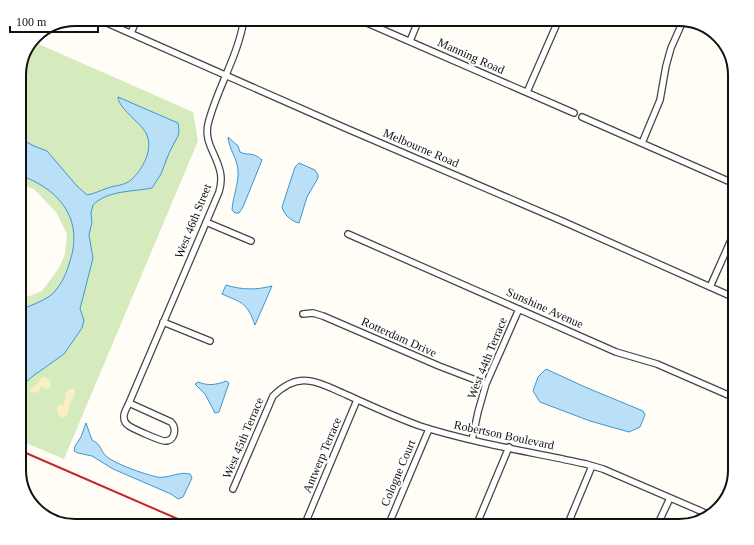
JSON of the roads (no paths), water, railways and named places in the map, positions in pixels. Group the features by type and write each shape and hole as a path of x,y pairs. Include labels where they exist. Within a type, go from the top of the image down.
{"street":[{"name":"Melbourne Road","path":"114,26 728,295"},
{"path":"131,33 134,26"},
{"name":"West 46th Street","path":"129,403 171,422 175,430 173,436 170,439 163,440 129,426 124,421 124,415 129,403 163,322 219,192 221,177 218,164 210,146 208,129 212,112 240,40 243,26"},
{"name":"Manning Road","path":"375,26 574,113"},
{"path":"410,41 416,26"},
{"path":"527,92 556,26"},
{"path":"642,143 660,100 666,66 671,48 680,26"},
{"path":"582,117 728,181"},
{"path":"206,222 251,241"},
{"name":"Sunshine Avenue","path":"348,234 616,352 657,364 728,395"},
{"path":"710,287 728,247"},
{"name":"West 44th Terrace","path":"472,440 486,384 519,309"},
{"name":"Rotterdam Drive","path":"303,314 313,313 323,316 439,366 486,384"},
{"path":"163,322 210,341"},
{"name":"Robertson Boulevard","path":"293,382 301,380 315,382 429,429 472,440 592,466 614,473 704,512"},
{"name":"West 45th Terrace","path":"233,489 271,399 283,387 293,382"},
{"name":"Antwerp Terrace","path":"307,519 357,400"},
{"name":"Cologne Court","path":"391,519 429,429"},
{"path":"479,519 509,447"},
{"path":"570,519 592,466"},
{"path":"660,519 670,498"}],"water":[{"path":"118,97 178,123 178,136 169,153 161,174 152,188 113,194 99,200 93,205 91,213 92,222 89,235 93,258 80,309 84,320 82,328 64,354 26,382 26,307 47,298 59,286 69,264 73,248 74,234 71,220 65,208 57,198 34,181 26,178 26,142 47,151 77,186 87,195 125,183 131,180 140,170 146,158 149,146 146,133 143,128 119,102"},
{"path":"228,137 238,146 240,152 259,157 262,160 243,207 239,213 235,213 232,210 238,180 238,170"},
{"path":"299,163 315,170 318,178 307,197 299,223 288,217 284,213 282,207 295,167"},
{"path":"226,285 249,289 272,286 255,325 247,308 240,302 222,294"},
{"path":"546,369 643,411 645,415 640,427 629,432 590,421 540,402 533,391 538,377"},
{"path":"226,381 229,383 219,412 215,413 205,394 195,384 198,382 212,384"},
{"path":"86,423 92,440 98,444 106,456 116,462 157,477 165,477 182,473 190,474 192,478 183,497 178,499 171,494 113,469 92,456 74,451"}],"railway":[{"path":"26,453 178,519"}]}
